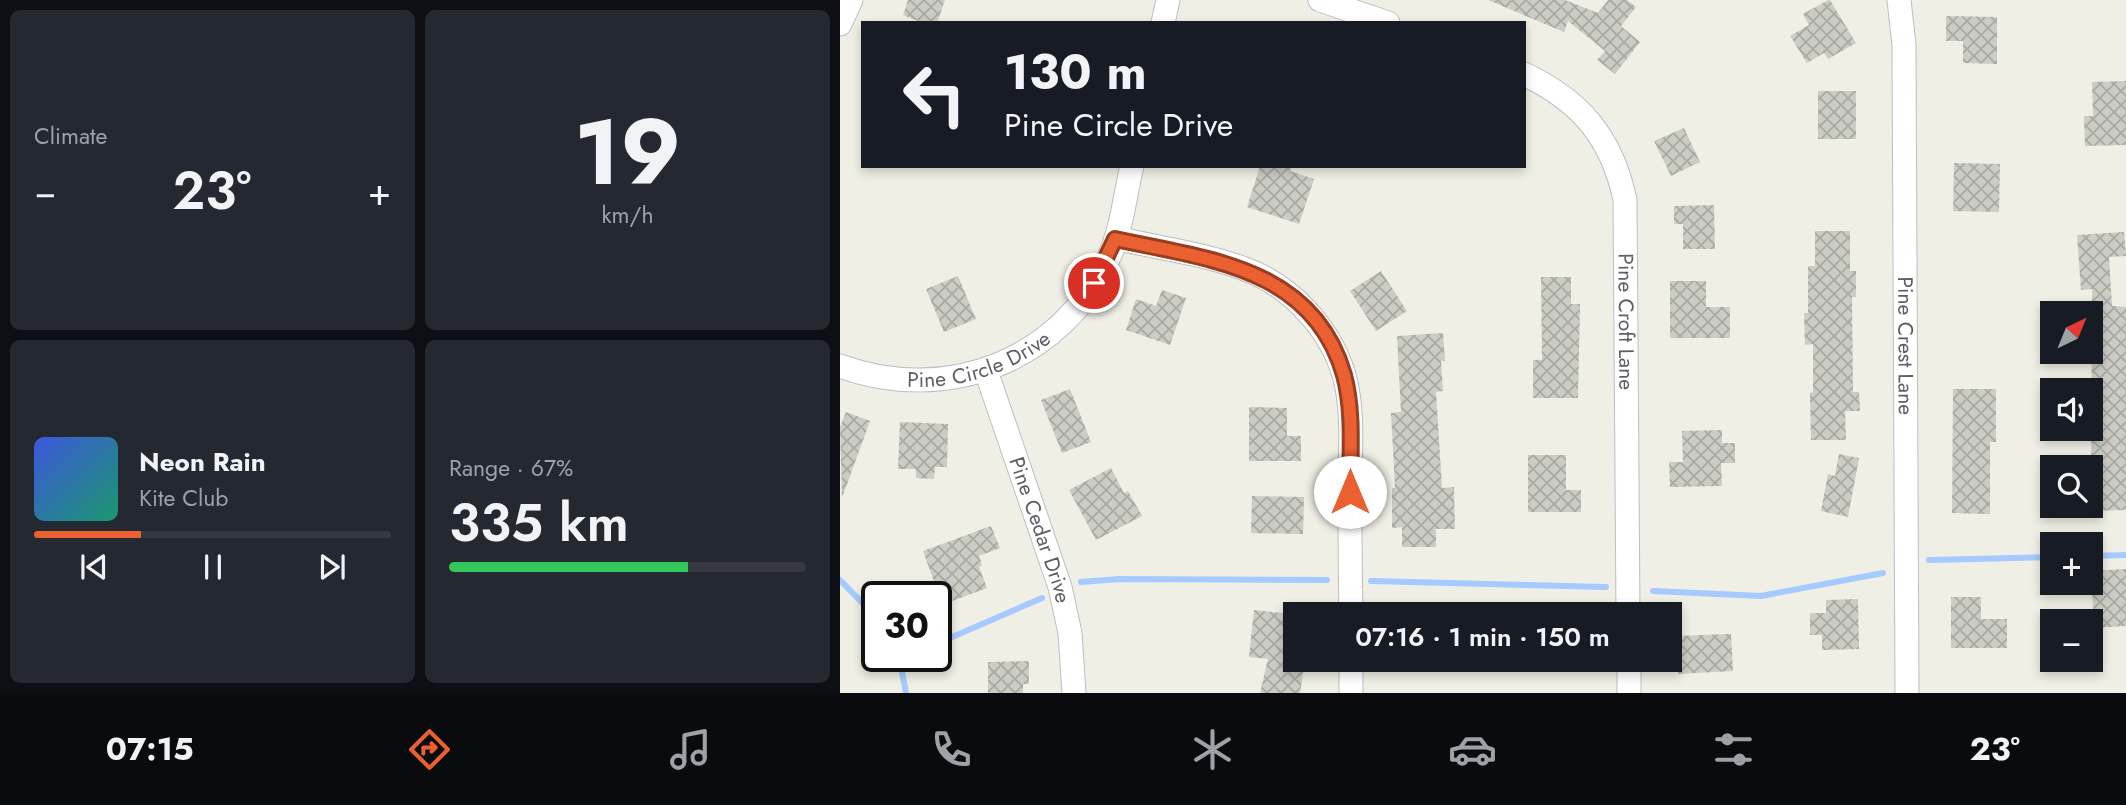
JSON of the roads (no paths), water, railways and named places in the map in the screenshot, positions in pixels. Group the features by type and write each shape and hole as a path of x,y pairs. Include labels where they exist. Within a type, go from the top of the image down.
{"street":[{"path":"840,24 850,0"},
{"path":"1163,21 1168,0"},
{"path":"1320,0 1382,21"},
{"name":"Pine Crest Lane","path":"1899,0 1904,45 1907,693"},
{"name":"Pine Croft Lane","path":"1526,75 1564,96 1587,118 1611,157 1625,200 1628,602"},
{"name":"Pine Circle Drive","path":"840,366 873,376 923,380 962,377 986,371 1033,345 1066,318 1094,283 1115,239 1132,168"},
{"path":"1115,239 1230,264 1260,276 1292,297 1319,326 1330,343 1343,374 1349,410 1351,602"},
{"name":"Pine Cedar Drive","path":"986,371 1060,587 1072,644 1074,693"},
{"path":"1351,672 1351,693"},
{"path":"1629,672 1629,693"}],"waterway":[{"path":"2103,556 2126,555"},
{"path":"1929,560 2040,557"},
{"path":"1653,591 1761,596 1883,573"},
{"path":"1081,582 1120,579 1327,580"},
{"path":"840,580 861,602"},
{"path":"1371,581 1606,587"},
{"path":"952,637 1042,598"},
{"path":"902,672 906,693"}]}
